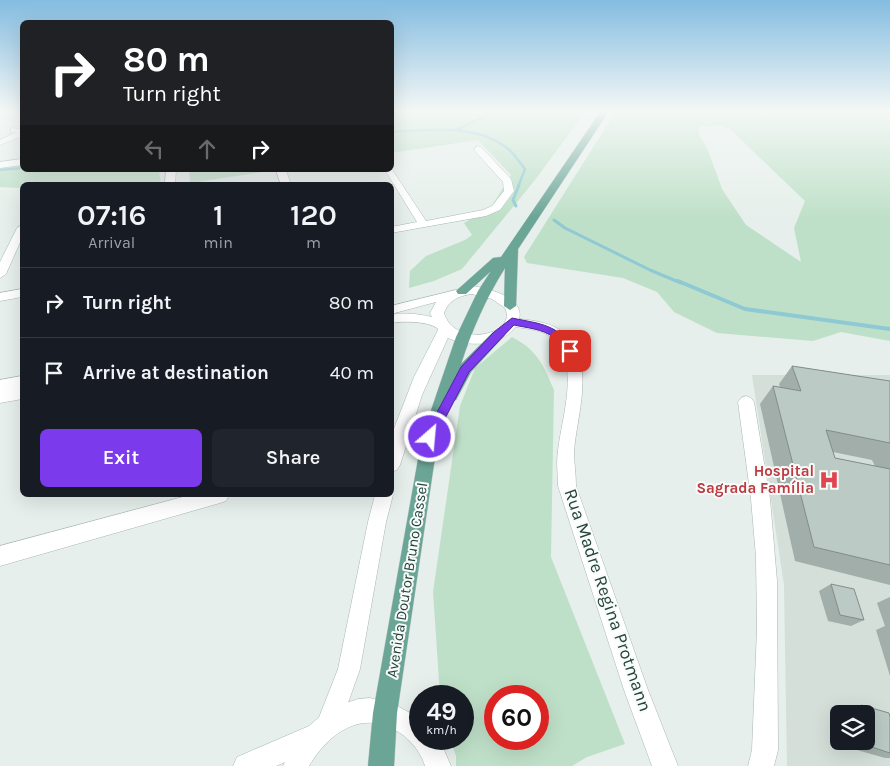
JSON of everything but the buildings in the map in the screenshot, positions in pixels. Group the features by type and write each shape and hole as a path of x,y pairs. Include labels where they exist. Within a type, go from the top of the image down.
{"main road":[{"name":"Avenida Doutor Bruno Cassel","path":"380,766 385,713 430,437 463,337 484,291 581,147"},
{"path":"458,292 512,248"},
{"path":"511,314 512,248"},
{"path":"430,437 465,369 498,335"}],"street":[{"path":"394,229 486,213 496,208 509,191 508,181 478,149"},
{"path":"0,165 20,162"},
{"path":"391,172 423,224"},
{"path":"1,270 20,232"},
{"path":"394,309 458,292 484,291 504,299 511,314 507,329 498,335 486,338 463,337 418,318 394,319"},
{"path":"394,446 443,327 437,313 442,302 458,292"},
{"path":"0,297 20,293"},
{"name":"Rua Madre Regina Protmann","path":"511,314 547,328 558,336 570,351 574,369 574,396 566,452 567,486 636,690 664,766"},
{"path":"0,386 20,382"},
{"path":"0,397 20,393"},
{"path":"746,402 760,500 768,600 765,750 761,766"},
{"path":"0,556 213,497"},
{"path":"296,766 307,747 322,730 349,669 383,497"},
{"path":"246,766 322,730 342,716 356,710 371,710 385,713 404,720 409,724"},
{"path":"432,750 438,766"}],"shaded area":[{"name":"Hospital Sagrada Família","path":"752,375 890,375 890,766 787,766 784,585"}],"green space":[{"path":"394,147 433,147 394,153"},
{"path":"484,147 560,147 535,180 462,269 434,281 409,288 410,271 426,256 465,240 472,235 464,223 491,207 511,175"},
{"path":"593,147 706,147 722,189 746,225 801,262 794,228 805,201 748,147 890,147 890,341 841,332 813,341 717,333 674,312 657,292 623,278 527,263 524,257"},
{"path":"20,163 20,172 159,172 161,182 20,182 20,188 0,187 0,166"},
{"path":"189,172 262,172 197,182 190,182"},
{"path":"512,337 528,347 538,359 554,390 551,557 625,744 587,757 572,766 456,766 454,750 474,750 474,685 439,685 433,592 460,406 475,368"}],"waterway":[{"path":"505,147 515,155 525,169 518,187"},
{"path":"0,170 20,168"},
{"path":"516,206 513,200 519,185"},
{"path":"554,220 565,228 650,270 681,283"},
{"path":"678,281 745,309 890,329"}],"place":[{"name":"Hospital Sagrada Família","path":"829,480"}],"route":[{"path":"430,437 465,369 512,322 547,328 558,336 570,351"}]}
